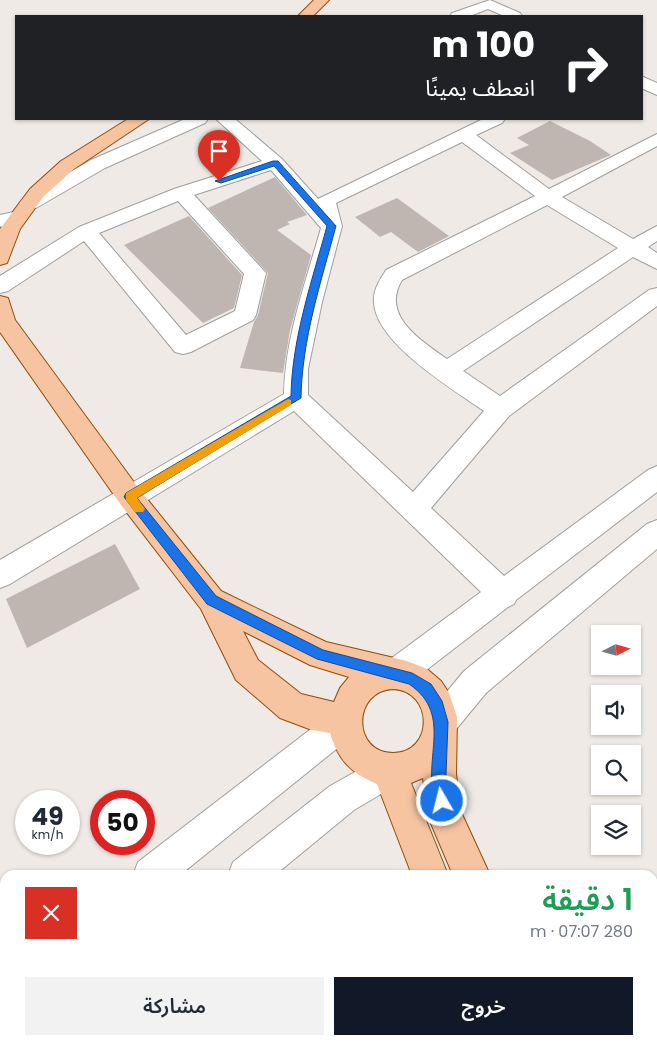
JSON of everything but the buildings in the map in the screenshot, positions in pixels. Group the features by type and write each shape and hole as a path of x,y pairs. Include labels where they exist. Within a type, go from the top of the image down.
{"main road":[{"path":"306,15 322,0"},
{"path":"0,258 16,214 47,179 90,148 138,120"},
{"path":"0,303 4,321 130,497 211,600 247,670 291,707 312,714 345,721"},
{"path":"211,600 321,655 412,679 426,688 438,706 440,731 439,774 444,814 470,870"},
{"path":"396,674 380,676 365,682 354,692 346,707 345,721 349,740 358,754 372,765 389,770 406,769 419,765 431,754 440,731"},
{"path":"389,770 428,870"}],"street":[{"path":"460,15 489,4 513,15"},
{"path":"643,82 657,90"},
{"path":"16,214 98,164 197,120"},
{"path":"226,120 275,163 332,226"},
{"path":"494,120 326,201 332,226 311,302 296,369 296,398 504,595"},
{"path":"463,134 548,197 630,248 657,262"},
{"path":"500,409 446,371 394,327 385,302 384,293 388,283 394,275 652,146"},
{"path":"0,286 86,231 181,193 275,163"},
{"path":"86,231 184,346 245,315 255,273 181,193"},
{"path":"446,371 657,232"},
{"path":"414,510 500,409 657,295"},
{"path":"0,575 296,398"},
{"path":"396,674 504,595 657,477"},
{"path":"440,731 474,682 657,532"},
{"path":"157,870 345,721"},
{"path":"252,870 342,798 389,770"}],"slow traffic":[{"path":"139,509 130,497 288,403"}],"route":[{"path":"219,181 275,163 332,226 311,302 296,369 296,398 130,497 211,600 321,655 352,665 412,679 426,688 438,706 442,722 439,739 439,774 442,801"}]}
